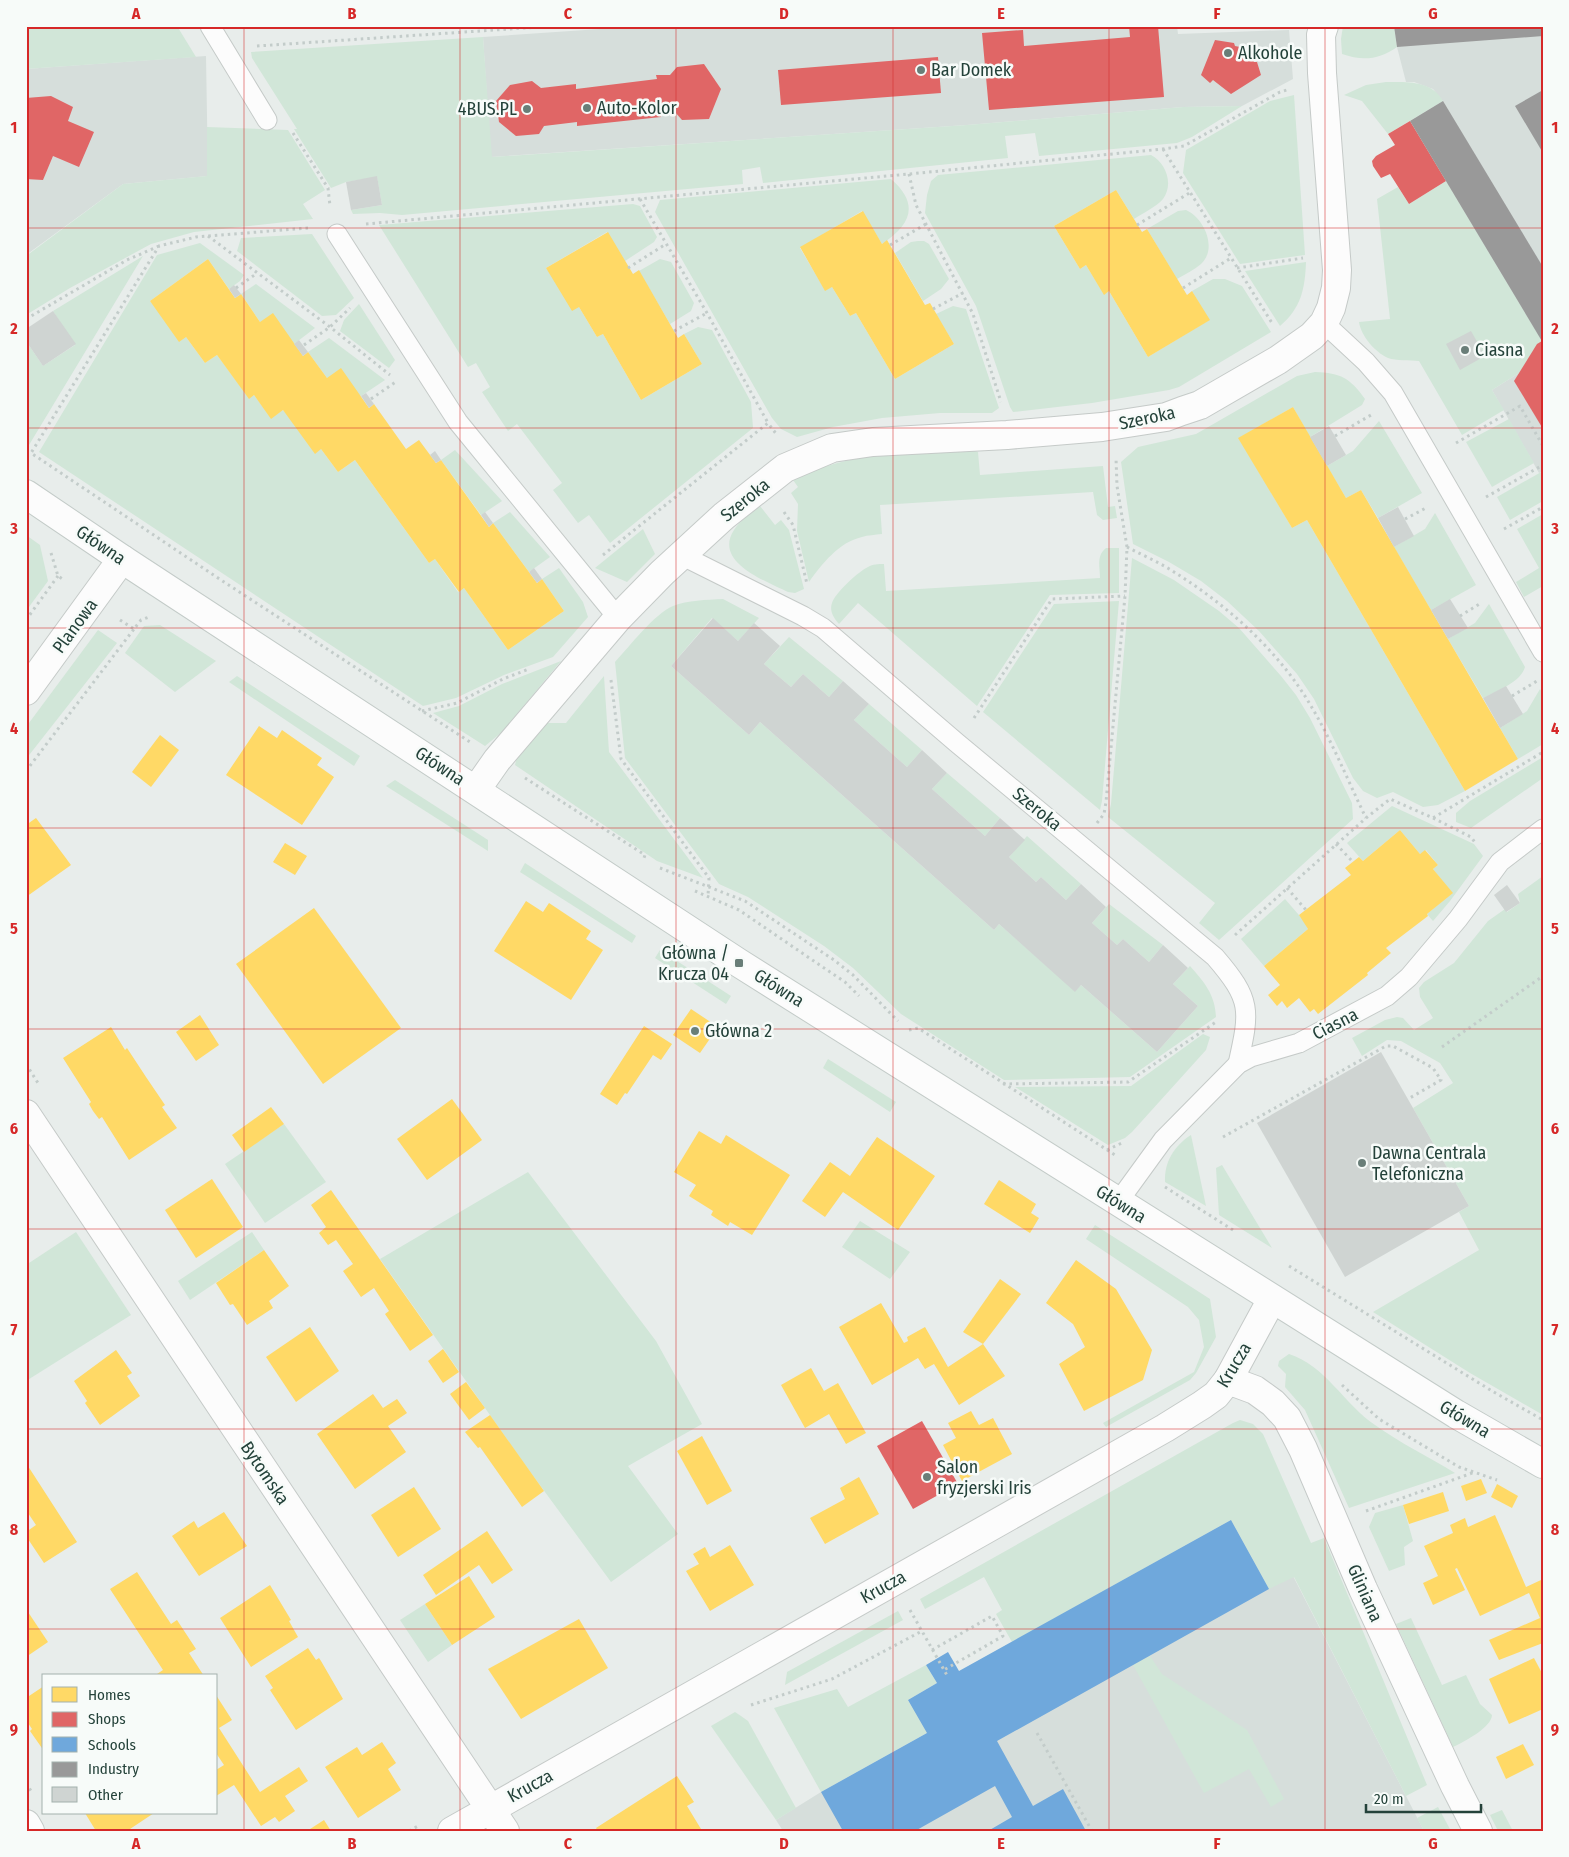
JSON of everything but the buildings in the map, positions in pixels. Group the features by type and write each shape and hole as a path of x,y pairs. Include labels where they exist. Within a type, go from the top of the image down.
{"street":[{"name":"Szeroka","path":"476,790 497,760 618,618 724,516 784,468 832,448 873,442 1007,435 1102,427 1166,416 1200,405 1290,352 1312,336 1324,323 1331,308 1336,288 1337,270 1322,73 1322,35 1324,26"},
{"name":"Główna","path":"26,494 122,560 739,964 1272,1300 1456,1414 1543,1464"},
{"name":"Planowa","path":"32,674 122,560"},
{"name":"Bytomska","path":"26,1114 497,1820"},
{"name":"Krucza","path":"452,1831 497,1820 1202,1405 1216,1394 1228,1380 1272,1300"},
{"name":"Gliniana","path":"1228,1380 1255,1390 1273,1403 1287,1418 1303,1449 1367,1598 1478,1831"},
{"path":"26,1824 30,1831"}],"lane":[{"path":"210,26 267,120"},
{"path":"334,230 458,422 618,618"},
{"path":"1324,323 1381,378 1393,393 1543,652"},
{"name":"Szeroka","path":"682,555 823,628 957,743 1215,957 1236,983 1243,997 1247,1012 1247,1026 1238,1064"},
{"name":"Ciasna","path":"1118,1202 1173,1129 1238,1064 1251,1057 1299,1043 1387,996 1409,977 1458,919 1493,872 1511,853 1543,829"}],"path":[{"path":"223,48 554,26"},
{"path":"26,319 127,260 159,246 208,236 334,230 1163,149 1184,146 1280,92 1294,88"},
{"path":"267,120 289,126 328,188 334,230"},
{"path":"1163,149 1290,352"},
{"path":"909,174 916,205 974,314 1002,408"},
{"path":"1137,225 1190,192"},
{"path":"640,199 778,438"},
{"path":"890,245 926,224"},
{"path":"208,236 256,274 330,327 404,386"},
{"path":"628,268 666,244"},
{"path":"31,452 159,246"},
{"path":"1183,288 1231,258"},
{"path":"1237,268 1305,258"},
{"path":"236,288 256,274"},
{"path":"934,309 963,293"},
{"path":"674,331 707,313"},
{"path":"304,346 330,327"},
{"path":"371,399 398,380"},
{"path":"1430,457 1520,406 1543,446"},
{"path":"1335,436 1379,411"},
{"path":"581,572 768,423"},
{"path":"26,449 221,580 645,855 643,862"},
{"path":"1081,845 1104,814 1125,596 1127,547 1117,486 1116,454"},
{"path":"1461,511 1543,465"},
{"path":"764,484 793,525 807,587"},
{"path":"1405,520 1434,504"},
{"path":"1480,543 1543,507"},
{"path":"1127,547 1173,571 1206,593 1227,609 1274,656 1311,705 1366,818"},
{"path":"26,620 58,576"},
{"path":"957,743 1052,599 1125,596"},
{"path":"1460,616 1482,603"},
{"path":"26,771 134,629"},
{"path":"422,711 457,703 503,679 535,667"},
{"path":"610,671 621,758 709,878 708,896"},
{"path":"1533,672 1543,688"},
{"path":"1512,696 1538,680"},
{"path":"1433,818 1543,752"},
{"path":"1230,939 1336,844 1390,799 1471,837 1491,864 1493,872"},
{"path":"1336,844 1353,862"},
{"path":"1287,888 1306,910"},
{"path":"691,890 739,910 845,982 865,1001"},
{"path":"1442,1047 1543,976"},
{"path":"1002,1084 1128,1082 1221,1018 1220,1026"},
{"path":"908,1030 918,1028 1002,1084 1237,1233"},
{"path":"1223,1137 1386,1046 1393,1046 1433,1068 1441,1080 1408,1099"},
{"path":"26,1064 43,1089"},
{"path":"1107,1150 1128,1140"},
{"path":"1286,1264 1492,1391 1543,1420"},
{"path":"1336,1380 1378,1419 1459,1467 1501,1481"},
{"path":"1335,1522 1475,1472"},
{"path":"909,1608 948,1678"},
{"path":"932,1650 992,1616 1003,1636 944,1670"},
{"path":"751,1705 832,1679 922,1631"},
{"path":"1037,1733 1092,1831"}],"shaded area":[{"path":"644,26 1177,26 1178,34 1289,30 1293,79 1242,106 1183,107 967,125 491,157 483,37"},
{"path":"1394,26 1543,26 1543,343 1410,121 1443,101 1433,89 1414,82 1406,82"},
{"path":"206,56 208,176 123,184 26,255 26,69"},
{"path":"1519,373 1515,381 1543,429 1543,471 1539,473 1492,390"},
{"path":"1231,1520 1269,1588 1293,1576 1424,1831 783,1831 776,1820 821,1792 926,1734 908,1700"}],"green space":[{"path":"26,26 177,26 196,57 26,69"},
{"path":"1343,26 1394,26 1397,47 1384,55 1370,58 1356,58 1342,54 1341,39"},
{"path":"483,37 492,157 967,125 1183,107 1242,106 1192,137 1177,143 1039,156 1035,133 1005,136 1008,158 763,183 760,167 742,170 743,184 402,215 380,213 353,214 351,210 382,205 377,177 346,182 331,188 294,129 297,129 252,58 251,52"},
{"path":"1386,82 1410,82 1425,86 1438,94 1443,101 1388,134 1362,101 1344,95 1366,85"},
{"path":"1294,95 1305,255 1240,264 1183,173 1186,150 1270,101"},
{"path":"207,127 288,130 325,190 303,204 313,219 194,232 151,244 70,288 26,315 26,256 123,184 207,176"},
{"path":"1151,155 1161,163 1167,174 1168,181 1166,193 1157,205 1134,219 1116,190 1054,226 1080,269 1086,265 1104,294 1109,291 1148,357 1209,320 1192,291 1213,279 1225,279 1242,286 1271,332 1179,387 1092,403 1013,412 976,306 925,213 931,181 938,175"},
{"path":"891,179 906,197 909,206 905,222 892,237 882,244 862,211 800,248 825,290 832,287 850,316 856,313 895,379 954,344 936,314 953,306 966,309 999,408 992,413 940,413 882,418 833,427 797,437 781,429 772,418 655,212 660,200"},
{"path":"1446,181 1542,341 1519,373 1492,390 1504,410 1462,435 1419,361 1395,360 1383,355 1366,338 1359,322 1390,319 1377,199 1398,187 1409,204"},
{"path":"633,204 640,206 657,237 654,242 625,261 607,232 546,268 579,307 597,337 603,334 641,400 702,364 684,334 698,327 712,330 751,402 753,428 610,543 589,515 578,523 553,490 562,483 517,424 508,431 482,392 490,387 476,363 468,367 379,225"},
{"path":"1186,210 1193,214 1203,226 1207,234 1208,250 1201,264 1177,279 1147,229 1178,211"},
{"path":"312,234 354,298 336,315 322,316 237,251 241,238"},
{"path":"924,241 929,244 949,279 941,289 923,301 895,253 911,242"},
{"path":"200,243 244,275 240,281 229,289 208,259 150,301 186,337 205,363 217,355 249,398 254,395 271,418 283,410 321,449 338,472 355,460 429,563 435,559 458,592 464,588 508,650 564,611 542,579 559,568 583,602 588,617 553,657 504,675 456,698 423,706 39,452 157,255"},
{"path":"143,256 29,445 26,443 26,341 43,366 75,345 53,311"},
{"path":"660,259 671,262 694,303 691,311 670,324 639,271"},
{"path":"1306,262 1303,289 1297,305 1280,326 1245,271"},
{"path":"256,284 315,328 294,344 260,322 241,294"},
{"path":"359,304 395,360 389,368 340,331 344,320"},
{"path":"329,338 385,380 361,396 327,378 308,352"},
{"path":"1315,372 1338,375 1349,381 1365,399 1362,405 1310,437 1293,407 1239,438 1292,528 1307,520 1465,791 1438,805 1423,807 1393,792 1377,798 1363,791 1353,778 1314,699 1297,674 1259,631 1227,601 1201,581 1133,544 1121,462 1138,447 1196,434 1297,376"},
{"path":"1509,419 1534,463 1492,487 1466,442"},
{"path":"1379,421 1422,493 1378,518 1361,490 1346,498 1327,466 1353,451"},
{"path":"455,450 502,501 481,515 441,460"},
{"path":"972,450 978,452 980,475 1103,466 1108,507 1115,506 1117,518 1103,520 1097,515 1093,492 880,505 882,534 864,536 846,544 825,561 809,582 797,531 798,504 791,493 798,487 793,480 836,463 880,455"},
{"path":"1543,471 1543,501 1510,520 1497,497"},
{"path":"760,506 775,525 781,520 789,530 804,589 795,593 788,592 767,582 745,569 730,552 729,541 734,530"},
{"path":"510,512 550,557 529,572 493,523"},
{"path":"1435,513 1476,585 1431,610 1394,547 1425,529"},
{"path":"1543,514 1543,586 1524,597 1516,582 1539,568 1517,529"},
{"path":"643,529 655,554 627,582 595,568"},
{"path":"26,535 40,545 48,581 26,611"},
{"path":"1106,548 1119,548 1119,593 1050,595 977,706 858,603 839,624 832,612 832,603 842,588 859,573 874,565 884,564 886,591 1100,578 1100,558"},
{"path":"1132,558 1174,580 1219,611 1239,628 1296,695 1310,718 1352,803 1353,819 1219,940 1199,923 1215,903 1108,817 1111,804"},
{"path":"723,599 759,618 738,641 712,618 671,666 749,735 760,722 994,930 999,924 1075,991 1081,985 1157,1052 1198,1006 1173,984 1190,966 1211,995 1216,1017 1130,1077 1004,1080 901,1014 853,968 824,946 748,897 719,884 625,758 615,662 650,623 666,610 685,603"},
{"path":"1119,601 1100,810 983,712 1054,604"},
{"path":"1489,604 1525,667 1514,682 1483,698 1448,639 1475,623"},
{"path":"160,625 216,661 175,692 125,653 144,626"},
{"path":"98,630 117,643 26,759 26,727"},
{"path":"789,637 843,681 829,697 803,674 791,687 764,664"},
{"path":"561,661 502,732 485,746 433,713 459,706 502,684"},
{"path":"237,676 360,756 354,766 229,682"},
{"path":"604,676 609,752 703,878 657,861 515,765 517,757 544,723 566,723"},
{"path":"1540,689 1543,694 1543,744 1518,759 1500,728 1527,711"},
{"path":"869,704 922,750 907,767 854,720"},
{"path":"1543,757 1543,778 1471,828 1456,822 1456,813 1470,801"},
{"path":"947,773 1000,818 985,836 932,789"},
{"path":"395,780 488,840 488,851 386,786"},
{"path":"1392,806 1474,844 1483,856 1433,921 1427,914 1452,893 1433,869 1438,865 1426,850 1420,854 1400,830 1363,861 1347,843"},
{"path":"1027,836 1081,884 1066,900 1041,877 1036,882 1009,857"},
{"path":"525,863 636,936 632,943 520,872"},
{"path":"1543,876 1543,1415 1470,1373 1373,1312 1479,1250 1459,1212 1469,1206 1413,1108 1453,1083 1440,1063 1401,1041 1387,1040 1362,1056 1352,1038 1385,1020 1397,1017 1403,1018 1414,1030 1433,1018 1420,997 1419,988 1424,982 1454,963 1488,921 1505,909 1507,912 1520,903 1518,894"},
{"path":"1285,899 1305,922 1308,929 1264,966 1241,939"},
{"path":"1109,904 1163,945 1149,962 1123,939 1117,945 1092,923"},
{"path":"660,950 731,996 726,1004 655,958"},
{"path":"1203,1034 1210,1037 1206,1050 1132,1132 1125,1138 1108,1145 1015,1087 1131,1086"},
{"path":"828,1059 896,1102 890,1112 823,1068"},
{"path":"284,1124 326,1182 265,1223 225,1164"},
{"path":"1191,1135 1206,1206 1165,1182 1166,1168 1171,1155"},
{"path":"1222,1165 1272,1248 1219,1215 1216,1168"},
{"path":"528,1172 656,1341 702,1424 628,1466 678,1534 611,1582 523,1462 380,1259"},
{"path":"860,1221 910,1252 890,1279 842,1247"},
{"path":"1095,1225 1210,1299 1216,1337 1196,1373 1190,1380 1106,1427 1103,1423 1194,1372 1204,1347 1199,1320 1188,1307 1086,1239"},
{"path":"76,1232 131,1315 26,1381 26,1265"},
{"path":"252,1232 264,1250 190,1300 178,1281"},
{"path":"1289,1354 1302,1359 1324,1376 1364,1417 1375,1425 1455,1473 1349,1508 1305,1410 1285,1387 1286,1374 1278,1366 1279,1361"},
{"path":"1240,1420 1253,1424 1263,1434 1311,1543 1324,1538 1427,1785 1406,1796 1294,1577 1269,1589 1231,1520 1012,1642 996,1614 1002,1610 984,1577 925,1609 920,1599"},
{"path":"1403,1505 1413,1541 1404,1547 1405,1565 1389,1571 1369,1527 1375,1513"},
{"path":"425,1604 452,1645 428,1662 400,1620"},
{"path":"898,1611 903,1620 785,1685 787,1672"},
{"path":"1411,1618 1442,1685 1466,1675 1480,1704 1492,1715 1491,1720 1483,1729 1453,1747 1396,1624"},
{"path":"1150,1656 1162,1674 1247,1730 1284,1799 1271,1807 1249,1769 1204,1793 1133,1665"},
{"path":"926,1665 937,1683 908,1700 927,1733 821,1792 774,1708 837,1689 848,1707"},
{"path":"735,1712 748,1721 796,1808 776,1820 711,1726"},
{"path":"1438,1807 1451,1831 1424,1831 1417,1818"},
{"path":"1502,1810 1513,1831 1498,1831 1490,1815"}],"place":[{"name":"Alkohole","path":"1228,53"},
{"name":"Bar Domek","path":"921,70"},
{"name":"Auto-Kolor","path":"587,108"},
{"name":"4BUS.PL","path":"527,109"},
{"name":"Ciasna","path":"1465,350"},
{"name":"Główna / Krucza 04","path":"739,963"},
{"name":"Główna 2","path":"695,1031"},
{"name":"Dawna Centrala Telefoniczna","path":"1362,1163"},
{"name":"Salon fryzjerski Iris","path":"927,1477"}]}
